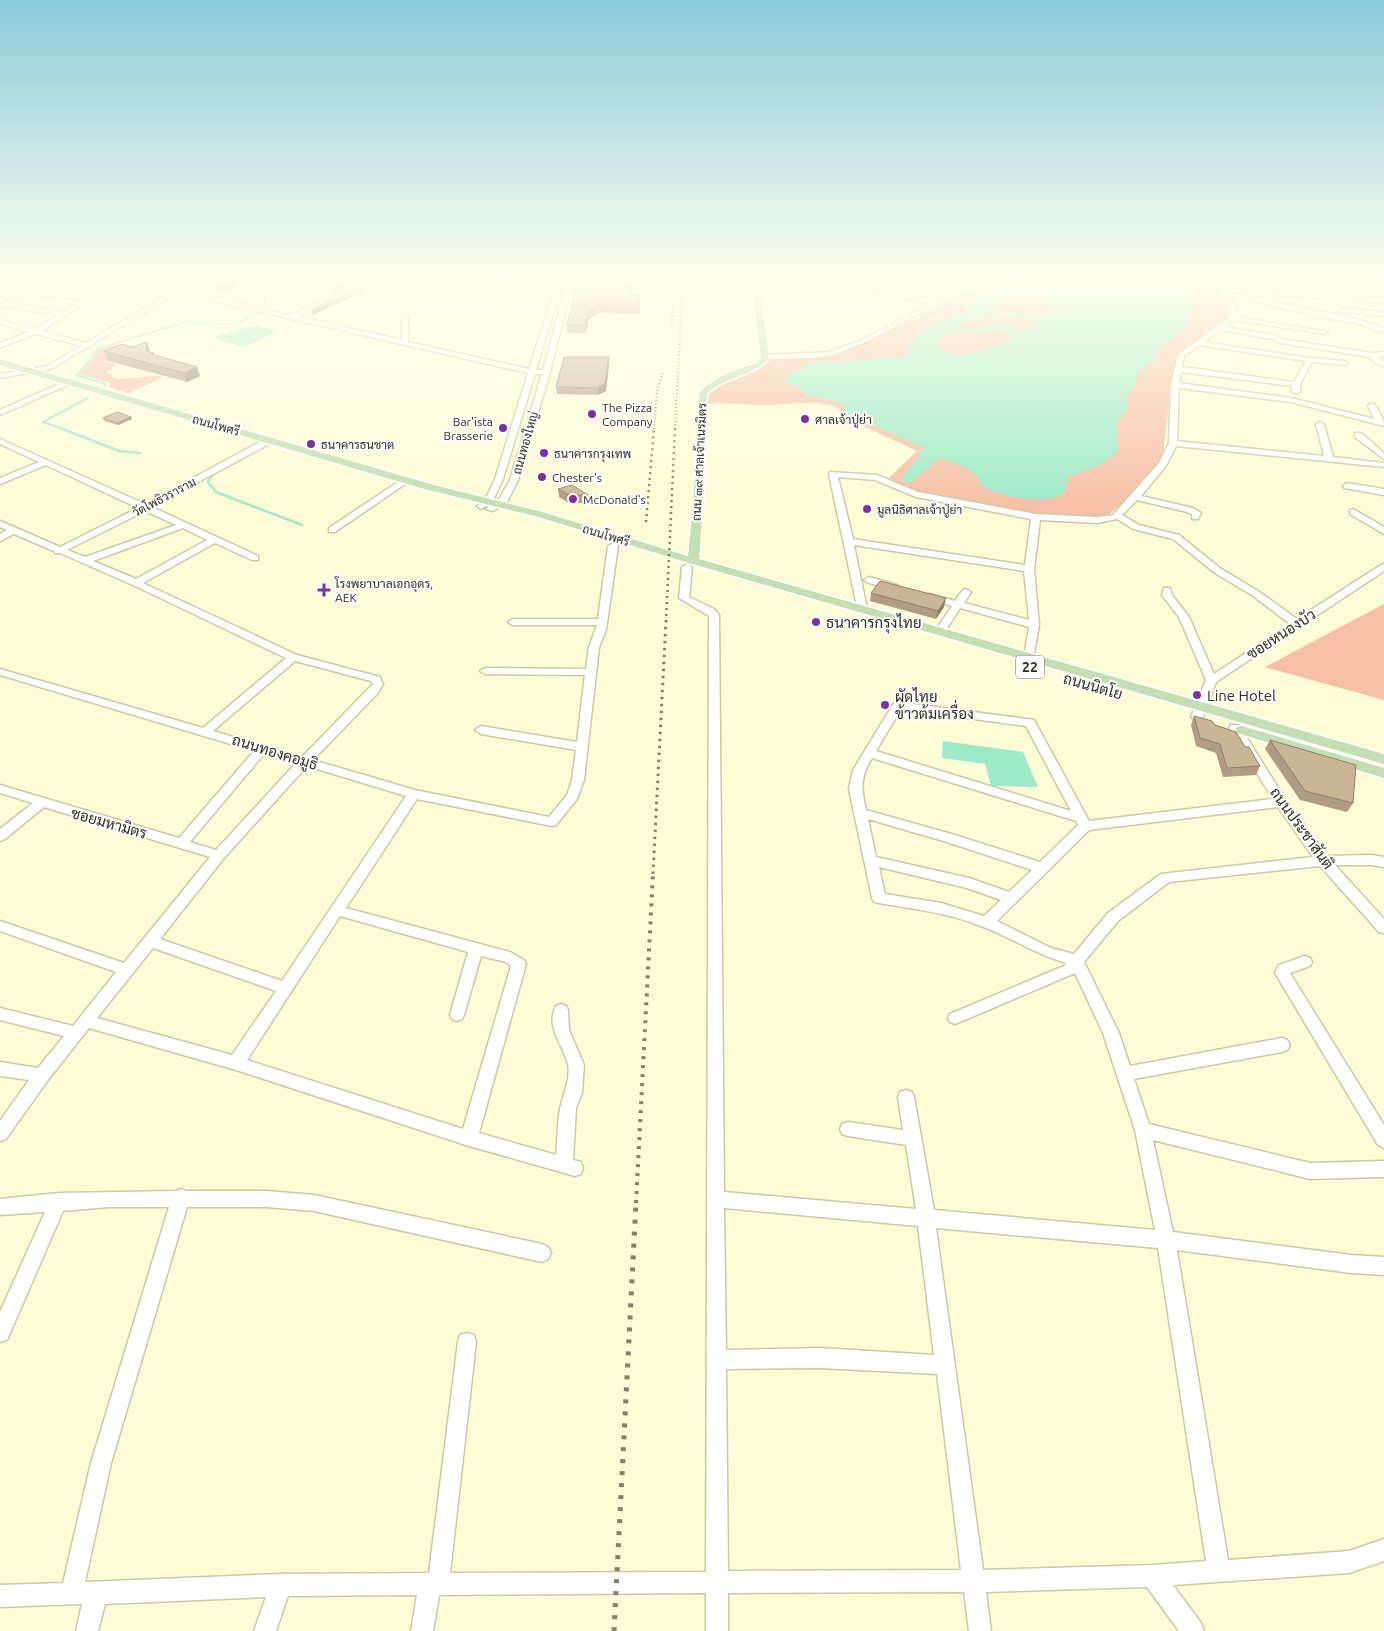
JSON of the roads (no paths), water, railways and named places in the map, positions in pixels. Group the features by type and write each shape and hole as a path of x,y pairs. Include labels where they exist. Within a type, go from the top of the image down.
{"main road":[{"name":"ถนน ๓๙ ศาลเจ้าเนรมิตร","path":"690,564 698,507 702,398 708,388 761,364 764,362 764,357"},
{"name":"ถนนโพศรี","path":"0,362 690,564"},
{"name":"ถนนโพศรี","path":"432,488 458,500 490,505 517,517 613,546 690,564"},
{"path":"458,500 472,506 517,517"},
{"name":"ถนนนิตโย","path":"690,564 864,612 1236,723 1384,759"},
{"name":"ถนนนิตโย","path":"864,612 940,631 1029,657 1198,712"},
{"name":"ถนนนิตโย","path":"1236,723 1384,773"}],"street":[{"path":"0,376 50,368 67,357"},
{"path":"467,357 532,372 546,372"},
{"name":"ถนนทองใหญ่","path":"490,505 537,357"},
{"name":"ถนนทองใหญ่","path":"490,505 504,500 514,480 550,357"},
{"path":"864,612 833,474 877,478 916,494 1036,517 1097,520 1117,516 1163,464 1173,444 1175,385 1181,357"},
{"path":"1291,357 1345,363"},
{"path":"1373,357 1376,361 1384,365"},
{"path":"1296,402 1296,384 1310,360"},
{"path":"1178,369 1296,384"},
{"path":"0,413 71,382"},
{"path":"1175,385 1296,402 1382,423"},
{"path":"1372,405 1382,423"},
{"path":"1320,424 1329,460"},
{"path":"1358,435 1384,457"},
{"name":"วัดโพธิวราราม","path":"58,551 146,507 268,440"},
{"path":"0,441 255,558"},
{"path":"1173,444 1384,465"},
{"path":"0,481 47,462"},
{"path":"499,479 514,480"},
{"path":"332,530 407,480"},
{"path":"1346,486 1384,492"},
{"path":"1135,497 1190,510 1197,513 1195,517"},
{"path":"1353,512 1384,531"},
{"path":"1117,516 1136,527 1176,537 1218,571 1255,593 1296,623"},
{"path":"1029,657 1034,625 1029,569 1036,517"},
{"path":"0,524 58,551 136,583 293,657 376,679 378,684 374,692 305,761 219,855 42,1075 2,1128"},
{"path":"83,561 184,524"},
{"path":"0,538 14,530"},
{"path":"136,583 215,540"},
{"path":"849,541 1029,569"},
{"path":"481,730 582,747 594,647 602,622 613,546"},
{"path":"690,564 684,598 710,611 714,615 716,1631"},
{"name":"ซอยหนองบัว","path":"1211,680 1384,567"},
{"path":"869,580 904,590"},
{"path":"1167,590 1167,595 1184,618 1211,680 1198,712"},
{"path":"940,631 966,592"},
{"path":"922,594 1034,625"},
{"path":"513,622 602,622"},
{"path":"205,732 293,657"},
{"path":"485,671 591,672"},
{"name":"ถนนทองคอมูธิ","path":"0,672 414,794 552,822 573,796 578,780 582,747"},
{"path":"1077,960 1046,952 987,922 941,908 879,898 855,789 859,770 898,705 1030,723 1082,822"},
{"name":"ถนนประชาสันติ","path":"1236,723 1281,802 1323,861 1384,928"},
{"path":"182,844 262,749"},
{"path":"870,753 1082,822 1281,802"},
{"name":"ซอยมหามิตร","path":"0,790 219,855"},
{"path":"236,1063 414,794"},
{"path":"0,836 41,803"},
{"path":"861,813 950,838 1042,868"},
{"path":"987,922 1042,868 1082,822"},
{"path":"870,860 969,883 1012,898"},
{"path":"955,1018 1069,970 1113,917 1166,877 1323,861 1371,860 1384,862"},
{"path":"336,910 510,958 519,964 469,1138"},
{"path":"0,926 126,970"},
{"path":"150,941 285,988"},
{"path":"457,1015 476,950"},
{"path":"1077,960 1111,1033 1143,1130 1166,1240 1219,1572"},
{"path":"1305,962 1284,969 1282,972 1301,1000 1384,1140"},
{"path":"0,1014 81,1027 236,1063 469,1138 569,1166 568,1108 574,1093 576,1065 561,1030 561,1010"},
{"path":"1125,1074 1282,1044"},
{"path":"0,1069 42,1075"},
{"path":"906,1097 926,1217 980,1631"},
{"path":"848,1129 913,1139"},
{"path":"1143,1130 1310,1171 1384,1169"},
{"path":"71,1594 102,1463 181,1197"},
{"path":"0,1207 59,1201 181,1197 267,1199 314,1204 542,1253"},
{"path":"716,1199 1166,1240 1351,1264 1384,1266"},
{"path":"0,1333 59,1201"},
{"path":"422,1631 434,1586 467,1342"},
{"path":"715,1360 820,1358 946,1365"},
{"path":"0,1596 281,1585 434,1586 568,1583 973,1581 1152,1576 1349,1562 1384,1550"},
{"path":"1152,1576 1193,1631"},
{"path":"265,1631 281,1585"},
{"path":"87,1631 96,1593"}],"waterway":[{"path":"93,357 76,375 106,384 104,386"},
{"path":"63,429 43,422 88,398"},
{"path":"60,428 119,451 140,453"},
{"path":"213,474 208,482 216,492 302,525"}],"railway":[{"path":"675,429 679,357"},
{"path":"654,429 657,391 663,372"},
{"path":"646,522 654,428"},
{"path":"666,622 675,428"},
{"path":"653,874 666,621"},
{"path":"636,1203 653,873"},
{"path":"614,1631 636,1202"}],"place":[{"name":"The Pizza Company","path":"592,414"},
{"name":"ศาลเจ้าปู่ย่า","path":"805,419"},
{"name":"Bar'ista Brasserie","path":"503,428"},
{"name":"ธนาคารธนชาต","path":"311,444"},
{"name":"ธนาคารกรุงเทพ","path":"544,453"},
{"name":"Chester's","path":"542,477"},
{"name":"McDonald's","path":"573,499"},
{"name":"มูลนิธิศาลเจ้าปู่ย่า","path":"867,509"},
{"name":"โรงพยาบาลเอกอุดร, AEK","path":"324,590"},
{"name":"ธนาคารกรุงไทย","path":"816,622"},
{"name":"Line Hotel","path":"1197,695"},
{"name":"ผัดไทย ข้าวต้มเครื่อง","path":"885,705"}]}
